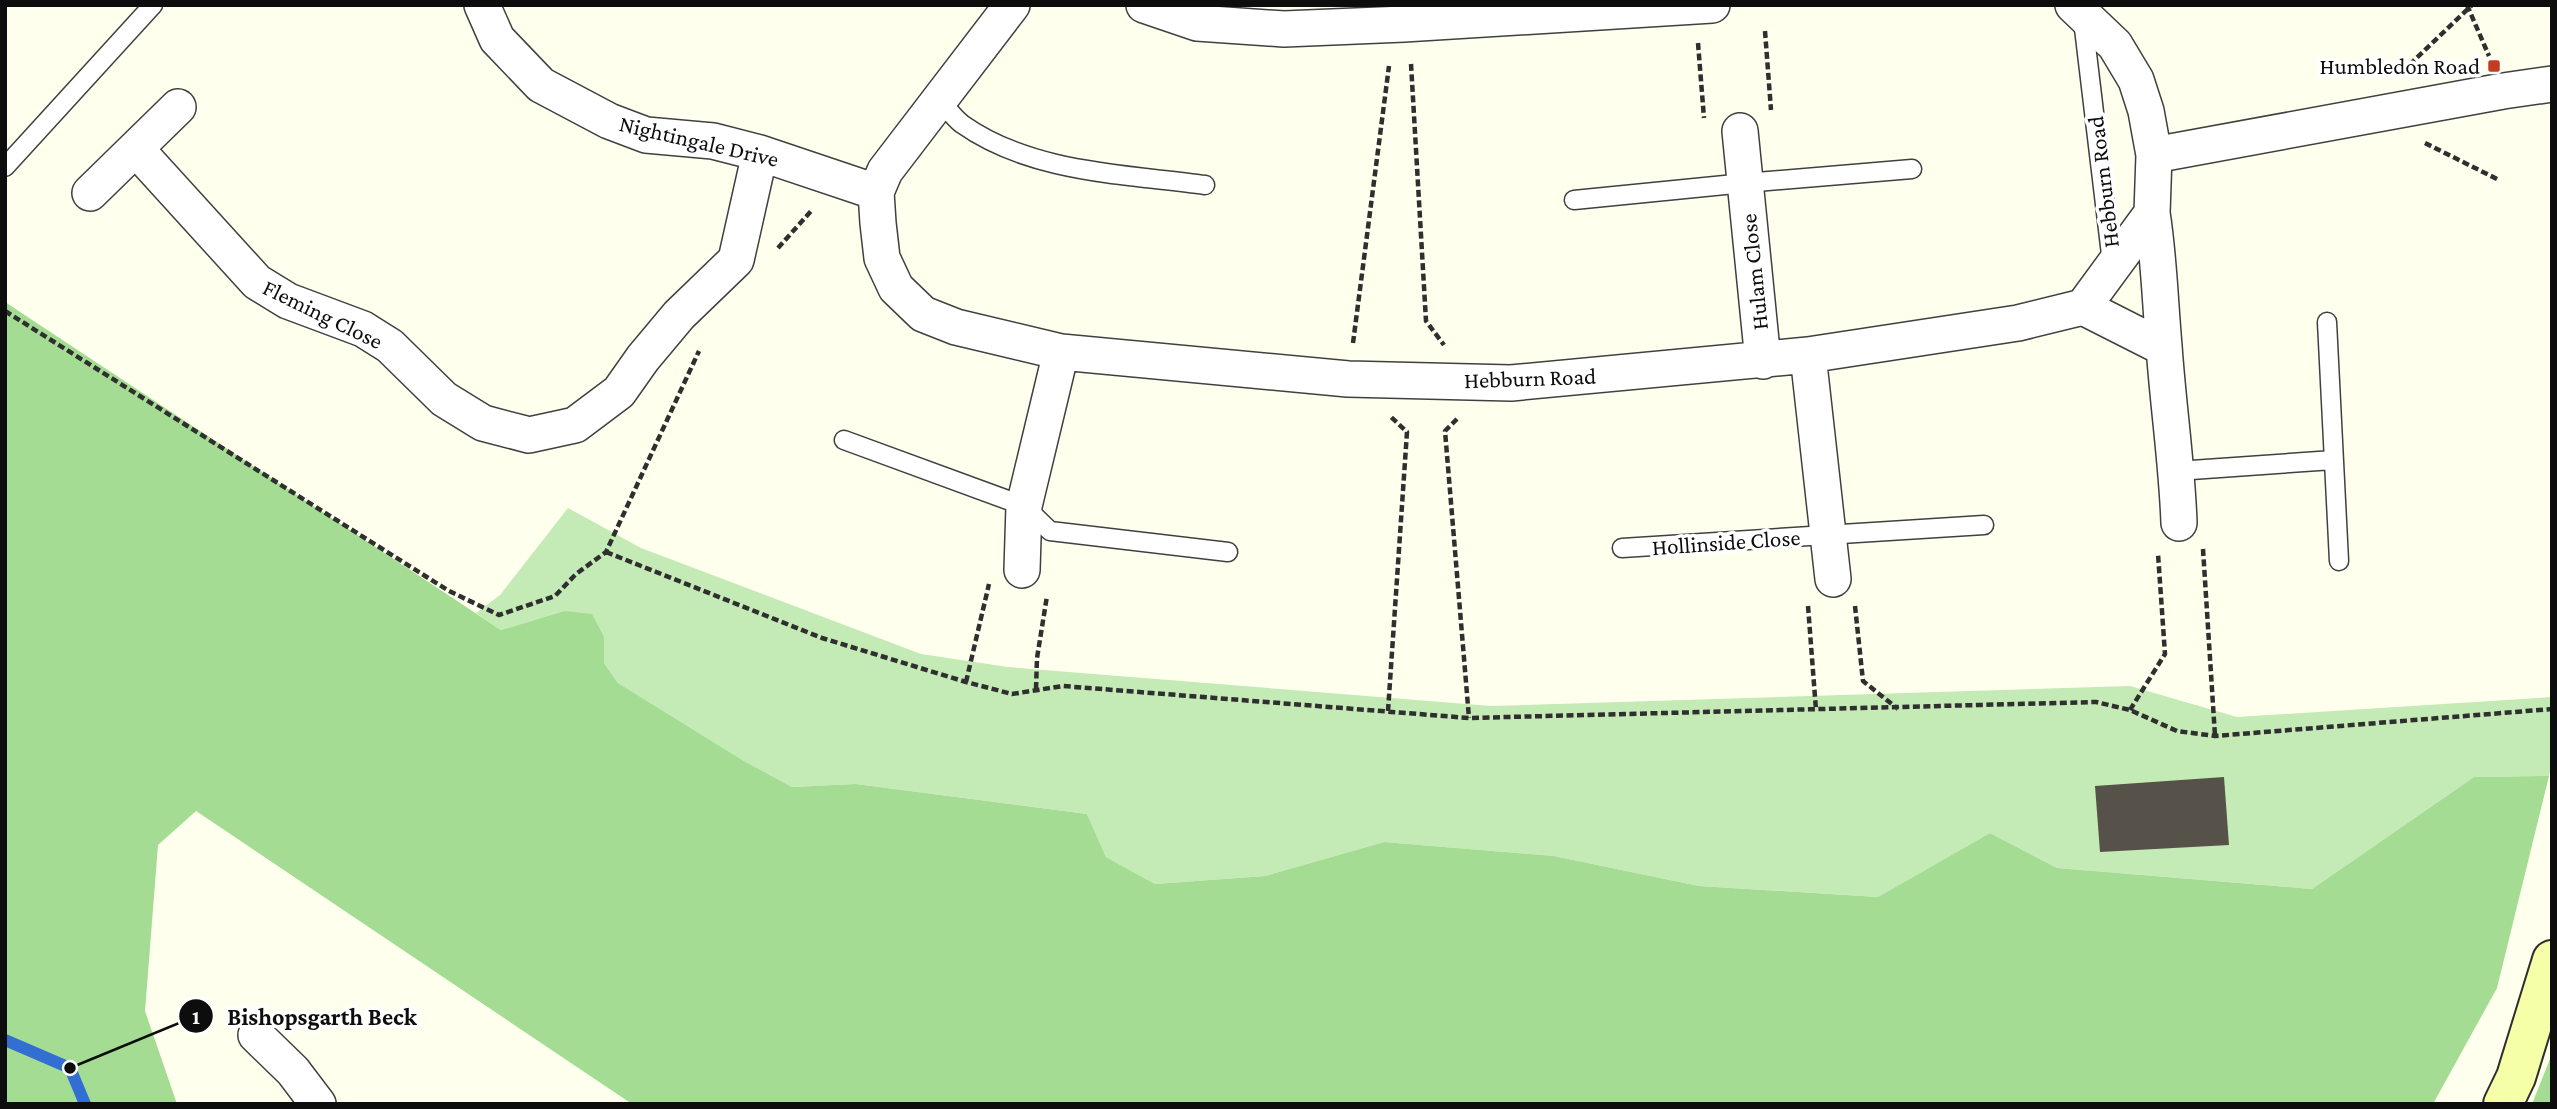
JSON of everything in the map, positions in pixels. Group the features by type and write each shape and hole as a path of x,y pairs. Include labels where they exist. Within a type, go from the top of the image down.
{"street":[{"name":"Nightingale Drive","path":"482,5 497,39 541,85 609,121 646,135 713,141 760,153 876,192"},
{"path":"1144,5 1197,23 1284,29 1487,20 1712,5"},
{"path":"876,192 886,171 1010,6"},
{"path":"2078,9 2115,46 2136,80 2146,111 2154,155 2152,213 2158,251 2179,523"},
{"path":"2154,155 2552,84"},
{"path":"90,193 178,107"},
{"name":"Hulam Close","path":"1740,131 1763,361"},
{"name":"Fleming Close","path":"135,149 257,282 288,301 363,329 390,346 444,400 483,424 529,435 575,425 620,392 643,358 679,315 736,260 760,153"},
{"name":"Hebburn Road","path":"876,192 882,258 896,288 923,314 956,327 1061,352 1348,380 1511,383 1808,355 2018,323 2083,307 2113,267"},
{"path":"2113,267 2152,213"},
{"path":"2083,307 2164,348"},
{"path":"1022,570 1024,506 1061,352"},
{"name":"Hollinside Close","path":"1808,355 1833,579"},
{"path":"2503,1104 2516,1077 2552,960"},
{"path":"256,1035 293,1071 307,1100"}],"lane":[{"path":"5,167 153,5"},
{"name":"Hebburn Road","path":"2078,9 2113,267"},
{"path":"940,100 961,123 1016,153 1066,166 1205,185"},
{"name":"Hulam Close","path":"1574,200 1912,169"},
{"path":"2327,322 2339,561"},
{"path":"844,440 1024,506 1050,531 1228,552"},
{"path":"2177,471 2333,460"},
{"name":"Hollinside Close","path":"1622,548 1984,525"}],"path":[{"path":"2395,79 2469,7 2503,91"},
{"path":"1411,64 1426,321 1449,352"},
{"path":"1352,349 1389,66"},
{"path":"2415,138 2499,180"},
{"path":"770,257 840,178"},
{"path":"5,311 449,591 499,615 555,596 576,574 606,552 703,342"},
{"path":"1462,413 1445,431 1469,718"},
{"path":"1387,414 1407,432 1388,711"},
{"path":"2130,710 2165,654 2156,526 2202,521 2215,736"},
{"path":"606,552 822,638 1012,694 1063,686 1469,718 2096,702 2130,710 2177,731 2215,736 2552,709"},
{"path":"966,682 994,562 1050,577 1037,658 1036,689"},
{"path":"1816,710 1807,580 1853,578 1863,681 1898,709"}],"green space":[{"path":"5,302 501,630 564,611 592,614 604,637 604,663 618,683 744,761 792,787 856,784 1087,814 1106,857 1155,884 1265,876 1384,842 1554,856 1699,886 1878,897 1990,833 2057,868 2312,889 2474,777 2549,776 2497,988 2433,1104 632,1104 196,811 158,845 145,1011 177,1104 5,1104"},
{"path":"568,508 641,548 921,654 1008,667 1491,706 2130,686 2237,717 2552,697 2552,762 2549,776 2474,777 2312,889 2057,868 1990,833 1878,897 1699,886 1554,856 1384,842 1265,876 1155,884 1106,857 1087,814 856,784 792,787 744,761 618,683 604,663 604,637 564,611 501,630 476,613 500,595"},
{"path":"2552,1054 2552,1104 2532,1104"}],"building":[{"path":"2224,777 2229,845 2100,852 2095,786"}],"waterway":[{"path":"5,1040 70,1068 85,1104"}],"place":[{"name":"Humbledon Road","path":"2494,66"},
{"name":"Bishopsgarth Beck","path":"70,1068"}]}
